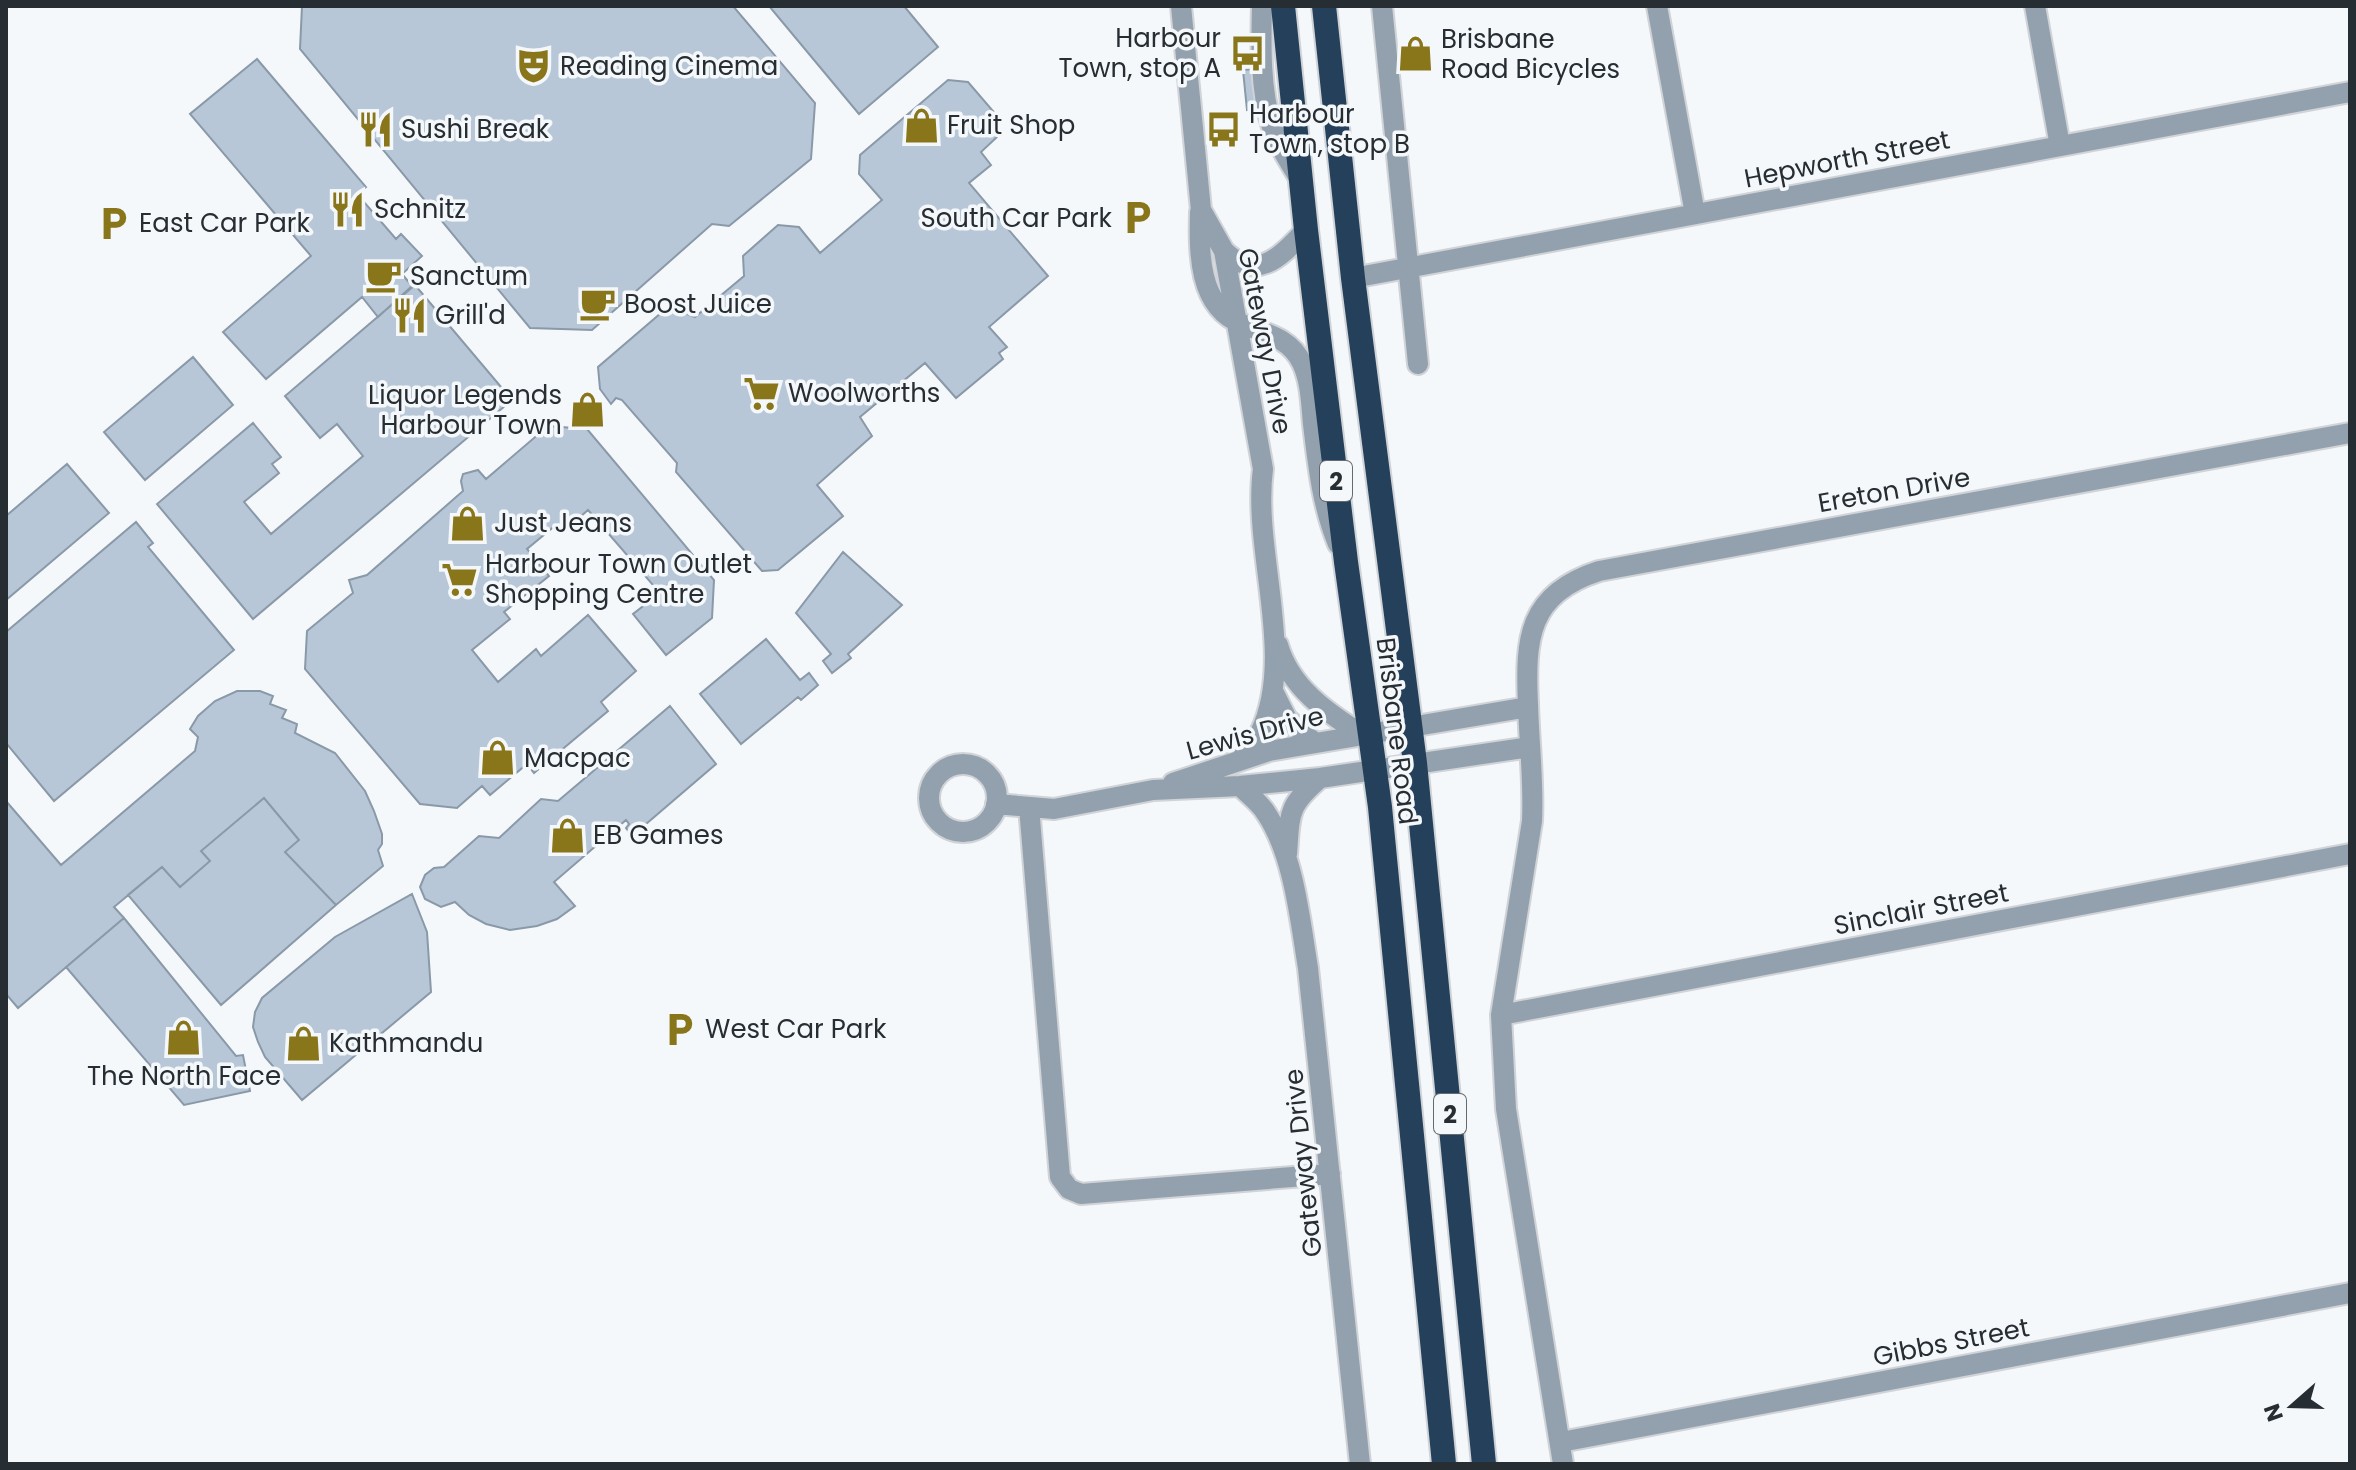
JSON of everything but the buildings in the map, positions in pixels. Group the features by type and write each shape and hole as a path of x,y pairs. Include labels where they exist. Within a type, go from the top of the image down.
{"highway":[{"name":"Brisbane Road","path":"1283,6 1306,230 1366,733 1376,770 1444,1464"},
{"name":"Brisbane Road","path":"1324,6 1353,278 1415,763 1484,1464"}],"street":[{"name":"Gateway Drive","path":"1181,6 1201,210 1224,251 1263,469 1260,492 1273,630 1273,691 1259,737 1242,758"},
{"path":"1262,6 1261,41 1270,119 1301,181"},
{"path":"1382,6 1418,364"},
{"path":"2035,6 2060,146"},
{"path":"1661,7 1695,214"},
{"name":"Hepworth Street","path":"1353,278 2350,92"},
{"path":"1201,210 1205,285 1216,305 1239,323 1285,341 1303,366 1326,510 1346,562"},
{"path":"1224,251 1243,264 1265,264 1277,259 1306,230"},
{"name":"Ereton Drive","path":"1528,698 1526,658 1534,623 1555,594 1570,582 1599,571 2350,433"},
{"path":"1273,630 1285,665 1313,700 1366,733"},
{"path":"1273,691 1287,719 1314,742"},
{"path":"1528,698 1534,793 1532,821 1501,1015 1506,1109 1563,1464"},
{"name":"Brisbane Road","path":"1410,726 1528,698"},
{"name":"Lewis Drive","path":"1153,790 1242,758 1410,726"},
{"name":"Brisbane Road","path":"1415,763 1530,747"},
{"name":"Lewis Drive","path":"996,804 1054,809 1153,790 1320,778 1415,763"},
{"name":"Gateway Drive","path":"1287,858 1291,813 1295,803 1320,778"},
{"name":"Gateway Drive","path":"1240,786 1266,812 1287,858 1308,968 1360,1464"},
{"path":"1029,807 1060,1177 1069,1189 1081,1194 1330,1174"},
{"name":"Sinclair Street","path":"1501,1015 2350,854"},
{"name":"Gibbs Street","path":"1561,1442 2350,1293"}],"place":[{"name":"Harbour Town, stop A","path":"1247,53"},
{"name":"Brisbane Road Bicycles","path":"1415,54"},
{"name":"Reading Cinema","path":"534,66"},
{"name":"Fruit Shop","path":"921,125"},
{"name":"Sushi Break","path":"375,129"},
{"name":"Harbour Town, stop B","path":"1223,129"},
{"name":"Schnitz","path":"348,209"},
{"name":"South Car Park","path":"1138,218"},
{"name":"East Car Park","path":"113,223"},
{"name":"Sanctum","path":"384,276"},
{"name":"Boost Juice","path":"598,304"},
{"name":"Grill'd","path":"409,315"},
{"name":"Woolworths","path":"762,393"},
{"name":"Liquor Legends Harbour Town","path":"588,410"},
{"name":"Just Jeans","path":"468,523"},
{"name":"Harbour Town Outlet Shopping Centre","path":"459,579"},
{"name":"Macpac","path":"498,758"},
{"name":"EB Games","path":"567,835"},
{"name":"West Car Park","path":"679,1029"},
{"name":"The North Face","path":"184,1037"},
{"name":"Kathmandu","path":"303,1043"}]}
